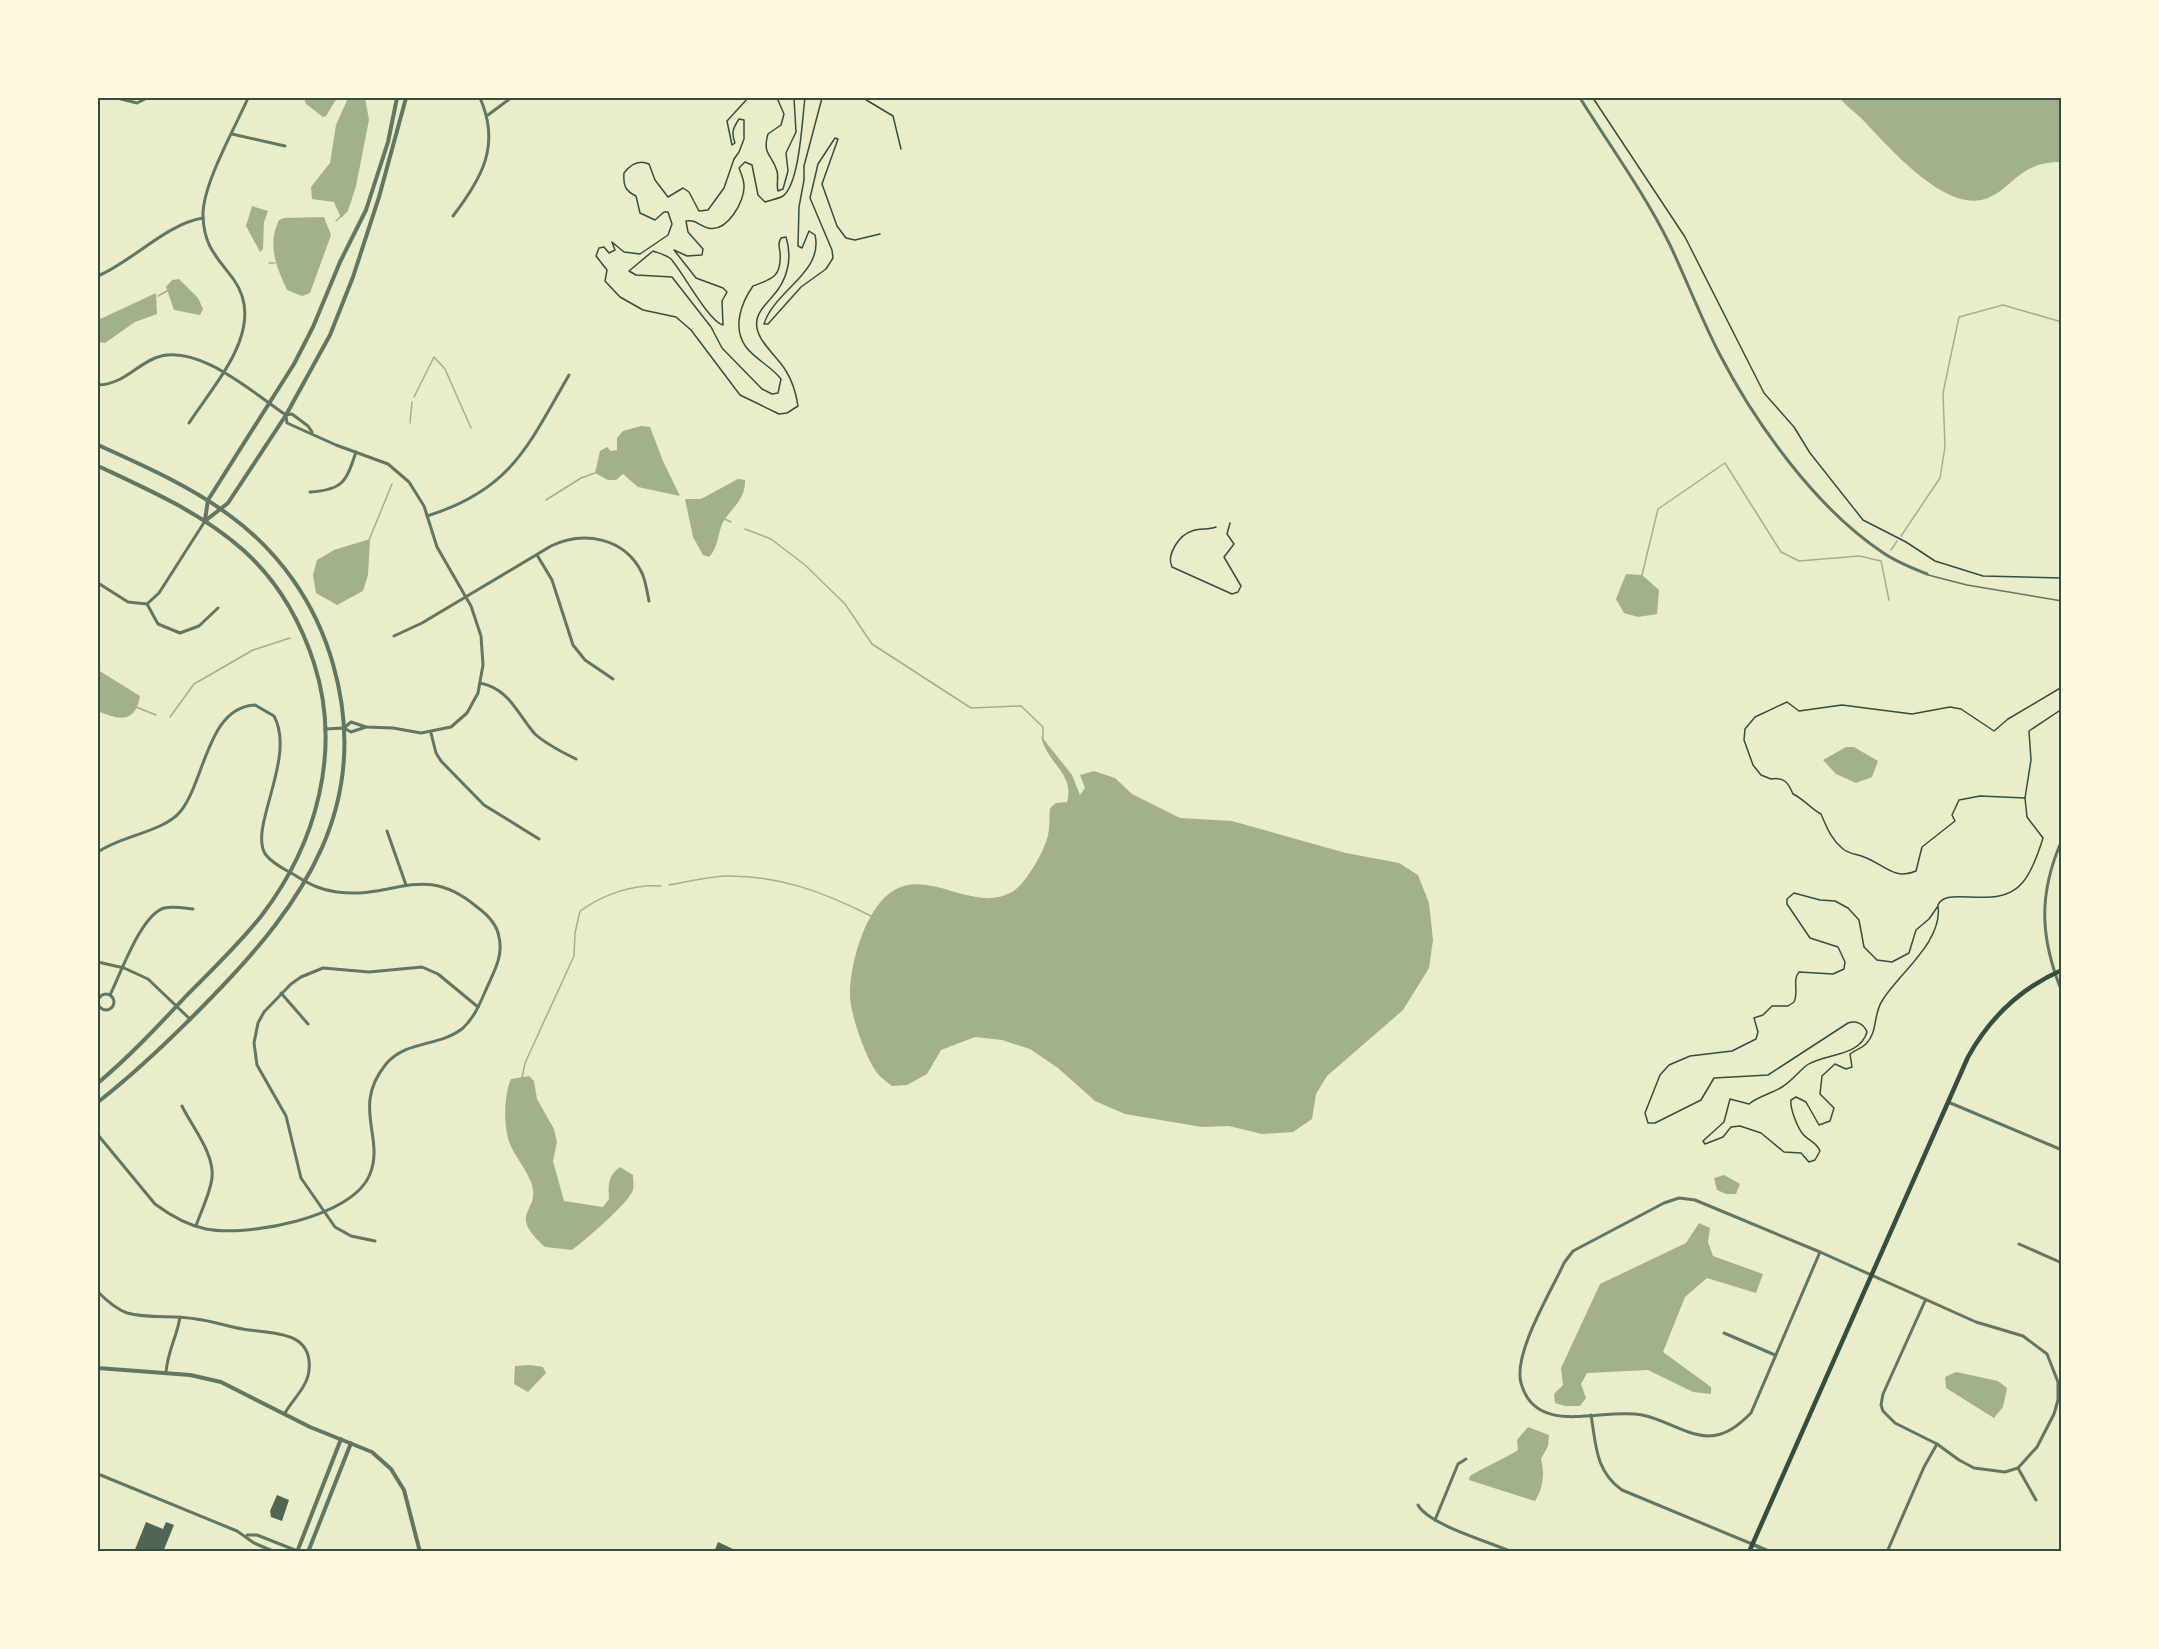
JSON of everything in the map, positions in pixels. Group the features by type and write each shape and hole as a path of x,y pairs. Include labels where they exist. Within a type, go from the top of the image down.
{"main road":[{"path":"1749,1551 1968,1058 1989,1025 2019,996 2059,971"}],"street":[{"path":"117,98 137,103 147,98"},
{"path":"189,423 222,373 238,345 243,330 243,306 237,285 209,248 203,218 208,189 248,98"},
{"path":"205,521 207,500 270,404 313,327 340,262 366,210 388,142 397,98"},
{"path":"147,604 159,592 205,521 222,509 286,415 330,334 345,297 388,168 406,98"},
{"path":"453,216 471,192 485,166 489,144 488,115 480,98"},
{"path":"488,115 511,98"},
{"path":"1580,98 1663,233 1723,361 1769,432 1809,485 1848,525 1886,555 1927,574"},
{"path":"232,134 285,146"},
{"path":"98,276 126,262 184,223 203,218"},
{"path":"98,384 119,381 154,359 174,353 195,357 286,415 292,414 308,426 312,433"},
{"path":"427,516 480,494 513,466 533,439 569,375"},
{"path":"286,415 287,423 388,464 418,494 437,547 466,597 481,636 483,665 474,704 451,727 431,733 366,727 351,722 344,728"},
{"path":"98,445 222,509 270,551 308,601 329,649 337,678 344,728 338,799 327,839 306,882 268,937 190,1019 129,1078 98,1102"},
{"path":"310,492 329,491 340,485 348,474 356,452"},
{"path":"98,466 205,521 243,550 259,566 289,607 309,650 318,677 325,729 325,764 315,813 290,872 261,916 177,1007 98,1083"},
{"path":"394,636 562,541 574,538 586,537 609,543 629,555 641,570 649,601"},
{"path":"537,555 552,580 573,645 585,660 612,679"},
{"path":"98,583 128,602 147,604"},
{"path":"147,604 158,624 180,633 199,626 218,608"},
{"path":"480,683 492,687 509,698 544,741 576,759"},
{"path":"98,852 116,841 164,822 179,813 224,722 240,707 255,705 274,716 279,731 276,778 260,840 267,857 306,882 326,890 347,893 430,883 458,892 483,912 497,928 501,949 499,959 478,1007 462,1029 445,1038 409,1048 388,1062 381,1072 371,1094 369,1106 373,1159 370,1176 358,1191 323,1213 289,1224 232,1231 196,1226 175,1217 155,1204 98,1135"},
{"path":"325,729 344,728 351,732 366,727"},
{"path":"431,733 436,753 441,761 469,790 495,813 539,839"},
{"path":"387,831 406,885"},
{"path":"2061,840 2049,871 2043,905 2046,938 2061,979"},
{"path":"110,995 105,994 99,998 98,1003 102,1009 107,1010 114,1005 110,995 139,933 149,918 162,909 193,909"},
{"path":"98,962 124,968 148,979 190,1019"},
{"path":"375,1241 342,1232 323,1213 301,1178 289,1123 261,1074 254,1054 258,1023 281,993 301,977 323,968 369,972 414,966 438,974 478,1007"},
{"path":"2059,971 2061,992"},
{"path":"281,993 308,1024"},
{"path":"1948,1102 2061,1150"},
{"path":"182,1106 207,1149 212,1167 211,1185 196,1226"},
{"path":"1820,1252 1751,1413 1740,1425 1725,1433 1708,1436 1694,1433 1653,1417 1632,1413 1566,1418 1543,1411 1526,1395 1520,1376 1521,1358 1564,1263 1573,1251 1664,1203 1679,1198 1695,1200 1820,1252 1925,1301 1976,1322 2023,1336 2036,1343 2047,1354 2060,1382 2058,1400 2037,1447 2018,1468 2005,1472 1974,1468 1937,1444 1887,1417 1881,1405 1925,1301"},
{"path":"2019,1244 2061,1263"},
{"path":"98,1292 115,1307 128,1313 180,1317 249,1330 281,1333 295,1339 305,1349 310,1367 304,1385 285,1413"},
{"path":"166,1374 167,1356 176,1338 180,1317"},
{"path":"1724,1333 1775,1355"},
{"path":"98,1368 190,1375 221,1382 378,1456 399,1479 408,1502 420,1551"},
{"path":"1590,1415 1597,1457 1602,1469 1614,1484 1622,1490 1770,1551"},
{"path":"98,1474 247,1535 257,1535 298,1551 341,1439"},
{"path":"308,1551 351,1443"},
{"path":"1887,1551 1924,1467 1937,1444"},
{"path":"1435,1520 1458,1464 1466,1459"},
{"path":"2018,1468 2036,1500"},
{"path":"1418,1505 1422,1512 1435,1520 1512,1551"},
{"path":"247,1535 254,1543 275,1551"}],"lane":[{"path":"1927,574 1967,585 2061,601"}],"path":[{"path":"748,98 727,121 732,145 735,143 732,136 734,126 739,119 744,120 744,139 724,188 708,210 699,211 689,192 683,188 668,197 662,193 649,164 640,162 631,165 624,173 624,184 629,193 636,196 640,213 655,220 664,212 668,212 672,224 668,236 640,254 624,252 612,242 615,250 609,253 604,247 598,248 596,256 607,270 605,281 620,297 643,310 676,318 691,330 740,395 780,414 787,413 798,406 796,396 785,368 760,338 757,321 764,306 784,282 789,257 786,237 781,238 779,242 779,270 772,280 753,286 740,310 740,330 746,347 774,369 781,379 778,393 772,394 762,389 722,348 707,321 672,277 636,275 629,271 654,251 670,258 717,324 723,325 722,301 726,292 723,288 696,278 674,250 697,257 704,253 700,243 688,232 686,221 692,220 708,228 719,226 727,220 739,207 743,195 744,185 739,168 745,162 752,165 758,195 765,202 782,197 791,186 794,174 805,98"},
{"path":"777,98 784,114 781,125 768,134 765,145 766,154 776,168 778,190 783,189 786,182 786,153 796,132 794,98"},
{"path":"822,98 804,166 798,223 798,246 802,248 809,231 815,235 817,254 805,272 777,300 764,324 768,324 775,318 801,287 826,269 833,258 832,250 810,198 818,164 835,138 838,139 822,184 837,226 846,238 855,240 880,234"},
{"path":"863,98 893,116 901,148"},
{"path":"1593,98 1686,237 1730,330 1764,393 1794,427 1810,453 1863,520 1906,542 1935,561 1983,576 2061,578"},
{"path":"1216,527 1186,533 1171,552 1170,561 1172,567 1232,594 1238,592 1241,586 1224,557 1234,543 1227,534 1230,523"},
{"path":"2025,798 1980,796 1959,800 1952,815 1955,822 1920,850 1916,871 1894,873 1868,858 1844,851 1824,827 1821,814 1813,811 1804,798 1793,794 1786,781 1779,778 1770,779 1757,771 1744,740 1745,729 1755,717 1787,702 1799,711 1842,705 1912,714 1950,707 1967,713 1995,731 2008,719 2061,687"},
{"path":"1941,899 1957,895 1973,899 1994,898 2010,893 2027,877 2043,840 2039,831 2027,817 2025,798 2031,760 2029,731 2061,709"},
{"path":"1938,906 1936,922 1915,964 1881,1002 1875,1029 1869,1040 1848,1058 1851,1068 1835,1064 1822,1076 1820,1094 1834,1108 1830,1121 1819,1125 1804,1101 1796,1096 1790,1102 1803,1134 1818,1147 1818,1155 1812,1162 1801,1153 1782,1151 1761,1133 1740,1126 1731,1127 1723,1137 1705,1144 1703,1141 1724,1122 1732,1098 1749,1104 1780,1088 1806,1066 1836,1056 1860,1043 1867,1032 1856,1022 1848,1023 1768,1075 1714,1078 1704,1097 1698,1102 1655,1123 1647,1122 1645,1113 1658,1077 1669,1065 1687,1057 1732,1051 1756,1039 1758,1032 1754,1018 1763,1015 1772,1006 1788,1006 1794,1002 1797,992 1796,976 1799,972 1833,974 1845,969 1845,962 1838,947 1812,939 1806,933 1787,904 1787,899 1792,894 1800,893 1845,906 1859,920 1860,936 1866,949 1877,960 1892,962 1909,953 1916,930 1929,919 1946,893"}],"shaded area":[{"path":"304,98 337,98 326,116 323,117 306,104"},
{"path":"348,98 365,98 369,120 356,186 348,211 341,218 334,202 312,199 311,187 330,163 336,125"},
{"path":"1840,98 2061,98 2061,162 2046,163 2024,172 1991,197 1981,200 1965,200 1949,195 1916,173"},
{"path":"252,206 268,211 264,222 263,249 260,252 246,226"},
{"path":"324,217 331,235 310,293 302,296 287,290 279,272 273,247 275,229 279,220 284,218"},
{"path":"179,279 198,298 203,309 200,315 174,310 166,287 172,280"},
{"path":"156,293 157,314 135,322 105,343 98,342 98,320"},
{"path":"641,426 650,427 680,496 638,487 623,474 616,480 608,480 595,473 600,451 607,447 611,451 617,450 617,438 623,431"},
{"path":"738,479 745,480 741,498 723,522 712,554 709,557 703,555 693,537 685,499 701,499"},
{"path":"370,539 368,575 363,591 337,605 316,593 313,575 317,560 334,550"},
{"path":"1626,574 1642,575 1659,590 1657,614 1638,617 1624,613 1616,599"},
{"path":"98,670 140,696 138,705 130,715 119,718 98,711"},
{"path":"1041,736 1072,775 1080,795 1085,788 1080,775 1094,771 1115,778 1132,794 1180,818 1232,821 1346,853 1399,863 1418,875 1429,903 1433,940 1429,968 1403,1010 1327,1076 1316,1094 1312,1119 1293,1132 1262,1134 1229,1126 1202,1127 1125,1114 1095,1101 1058,1068 1030,1049 1002,1040 975,1037 941,1050 927,1074 907,1085 892,1086 879,1076 873,1067 853,1015 850,984 856,954 874,910 893,891 907,885 937,887 982,898 997,897 1012,892 1023,882 1039,858 1046,841 1050,808 1056,803 1067,802 1067,783 1044,746"},
{"path":"1846,747 1854,747 1878,761 1872,777 1856,783 1836,774 1823,760"},
{"path":"529,1076 534,1081 537,1099 554,1129 557,1142 553,1161 564,1201 603,1207 609,1199 610,1181 616,1170 620,1167 633,1175 633,1190 623,1204 606,1222 572,1250 545,1247 534,1235 526,1219 532,1202 532,1185 510,1144 505,1111 511,1079"},
{"path":"1724,1175 1740,1184 1736,1194 1726,1194 1717,1190 1714,1178"},
{"path":"1699,1223 1710,1228 1708,1242 1713,1256 1763,1274 1756,1293 1707,1278 1685,1297 1663,1352 1711,1387 1711,1394 1693,1392 1648,1370 1587,1373 1581,1384 1586,1398 1580,1406 1555,1403 1554,1394 1563,1385 1561,1368 1600,1284 1686,1243"},
{"path":"515,1366 543,1367 546,1373 528,1392 514,1384"},
{"path":"1956,1372 1998,1381 2007,1388 2003,1407 1994,1418 1946,1388 1945,1377"},
{"path":"1528,1427 1549,1435 1548,1446 1541,1459 1543,1475 1540,1491 1535,1501 1469,1480 1470,1476 1518,1450 1517,1440"}],"building":[{"path":"277,1495 289,1500 282,1521 271,1517 270,1511"},
{"path":"146,1522 163,1529 166,1522 174,1525 163,1552 134,1552"},
{"path":"718,1542 733,1549 732,1552 714,1552"}],"waterway":[{"path":"336,221 341,216"},
{"path":"269,263 275,263"},
{"path":"158,296 167,291"},
{"path":"1901,536 1940,478 1945,447 1943,393 1959,317 2003,305 2062,322"},
{"path":"414,397 434,357 445,369 471,428"},
{"path":"410,423 412,402"},
{"path":"1642,575 1658,509 1725,463 1781,552 1799,561 1859,556 1881,561 1889,600"},
{"path":"546,500 581,478 595,473"},
{"path":"369,540 392,484"},
{"path":"725,519 731,522"},
{"path":"745,529 771,539 805,565 845,604 872,644 971,708 1021,706 1043,727 1043,740"},
{"path":"1891,550 1897,541"},
{"path":"170,717 194,684 253,650 290,638"},
{"path":"136,707 156,715"},
{"path":"669,885 725,876 764,878 836,899 871,916"},
{"path":"522,1078 525,1063 574,956 575,933 580,911 619,891 661,886"}]}
